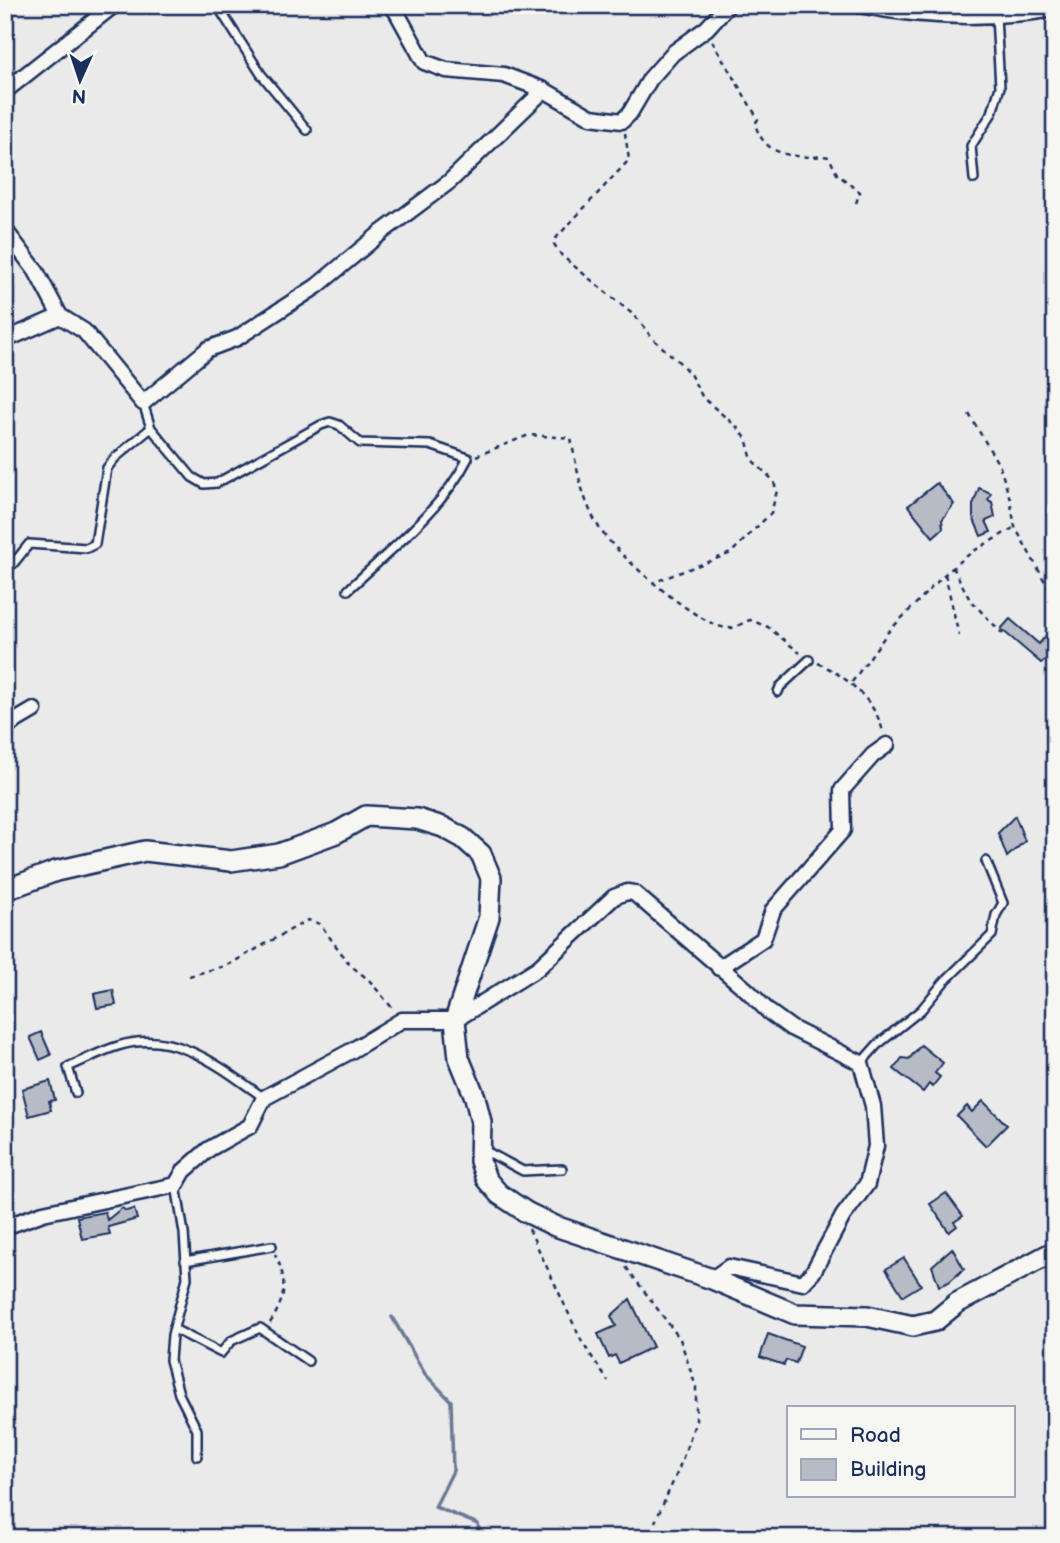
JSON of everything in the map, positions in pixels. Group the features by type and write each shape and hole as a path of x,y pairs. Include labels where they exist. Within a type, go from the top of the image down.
{"street":[{"path":"5,90 114,5"},
{"path":"390,5 424,62 446,70 504,75 544,90 591,117 622,121 630,113 650,79 665,62 707,28 728,5"},
{"path":"859,5 913,13 996,16 1055,9"},
{"path":"5,230 36,271 60,316 84,331 142,403 208,349 237,338 317,286 382,232 449,182 544,90"},
{"path":"5,340 60,316"},
{"path":"5,727 34,710"},
{"path":"719,968 763,939 773,910 843,830 842,790 873,755 887,746"},
{"path":"5,890 56,871 145,851 231,861 278,854 336,833 366,816 417,819 443,827 463,838 481,854 491,878 489,917 455,1020 459,1058 475,1097 481,1122 480,1161 486,1179 499,1194 526,1212 555,1226 712,1279 795,1314 867,1317 913,1326 935,1321 977,1292 1055,1251"},
{"path":"5,1227 43,1213 176,1185 184,1171 209,1149 250,1126 264,1098 402,1020 455,1020 538,968 614,897 627,892 634,893 791,1028 861,1063 873,1105 876,1146 867,1184 843,1216 813,1272 803,1283 729,1267 712,1279"}],"lane":[{"path":"217,5 261,74 307,130"},
{"path":"974,178 971,146 992,113 1000,87 996,16"},
{"path":"142,403 150,428 192,477 204,484 217,483 330,422 339,425 360,443 430,445 468,458 460,475 434,506 348,590"},
{"path":"5,566 13,564 29,544 87,548 95,544 107,468 150,428"},
{"path":"778,692 809,660"},
{"path":"861,1063 877,1045 921,1010 944,982 992,935 996,915 1003,903 986,861"},
{"path":"76,1093 68,1067 118,1046 145,1040 188,1048 211,1059 264,1098"},
{"path":"480,1148 523,1171 562,1169"},
{"path":"176,1185 187,1278 174,1329 170,1360 180,1394 197,1430 197,1456"},
{"path":"186,1261 272,1246"},
{"path":"174,1329 221,1353 231,1341 260,1328 308,1361"}],"path":[{"path":"707,28 710,38 758,119 755,124 757,131 768,147 786,154 829,157 837,174 860,192 856,203"},
{"path":"622,121 629,160 556,238 554,244 562,256 636,317 652,338 690,374 703,398 746,438 752,460 773,480 777,491 771,513 732,553 652,583"},
{"path":"969,414 1000,467 1015,527 1055,600"},
{"path":"468,458 529,435 571,438 580,489 601,531 652,583 710,623 729,629 750,620 768,627 809,660 841,674 852,682 881,724 887,746"},
{"path":"1003,527 1007,532"},
{"path":"852,682 888,632 953,566 1015,527"},
{"path":"953,566 970,600 1003,634"},
{"path":"945,574 959,636"},
{"path":"189,976 228,965 308,920 320,924 350,965 369,980 402,1020"},
{"path":"526,1212 530,1235 544,1264 582,1342 608,1381"},
{"path":"612,1245 680,1339 696,1387 696,1420 678,1471 655,1522"},
{"path":"270,1336 268,1325 282,1304 283,1292 283,1274 272,1246"}],"building":[{"path":"937,483 954,504 942,520 943,528 933,537 908,506"},
{"path":"979,488 991,493 988,500 992,502 995,517 986,521 991,532 981,536 973,517 973,505"},
{"path":"1010,619 1039,644 1050,631 1055,638 1055,654 1041,663 1001,629"},
{"path":"1015,816 1025,841 1007,857 998,833"},
{"path":"113,990 116,1005 97,1008 94,994"},
{"path":"41,1032 51,1055 40,1060 30,1037"},
{"path":"921,1045 943,1063 935,1073 940,1077 932,1087 929,1084 923,1092 894,1069 902,1058 909,1059"},
{"path":"50,1081 55,1100 49,1101 51,1110 29,1116 22,1089"},
{"path":"983,1101 1007,1125 986,1146 957,1116 967,1106 972,1112"},
{"path":"946,1193 963,1216 954,1222 957,1226 949,1232 930,1204"},
{"path":"122,1208 126,1211 134,1209 137,1219 108,1227 110,1234 82,1239 77,1217 105,1212 107,1220"},
{"path":"952,1248 964,1269 949,1282 939,1286 932,1266"},
{"path":"904,1258 921,1285 903,1296 886,1269"},
{"path":"630,1299 653,1347 619,1363 615,1355 609,1358 598,1334 616,1326 611,1316"},
{"path":"768,1334 802,1346 796,1363 786,1360 784,1365 760,1357"}],"waterway":[{"path":"392,1317 425,1374 451,1401 453,1471 435,1507 478,1524 480,1538"}]}
